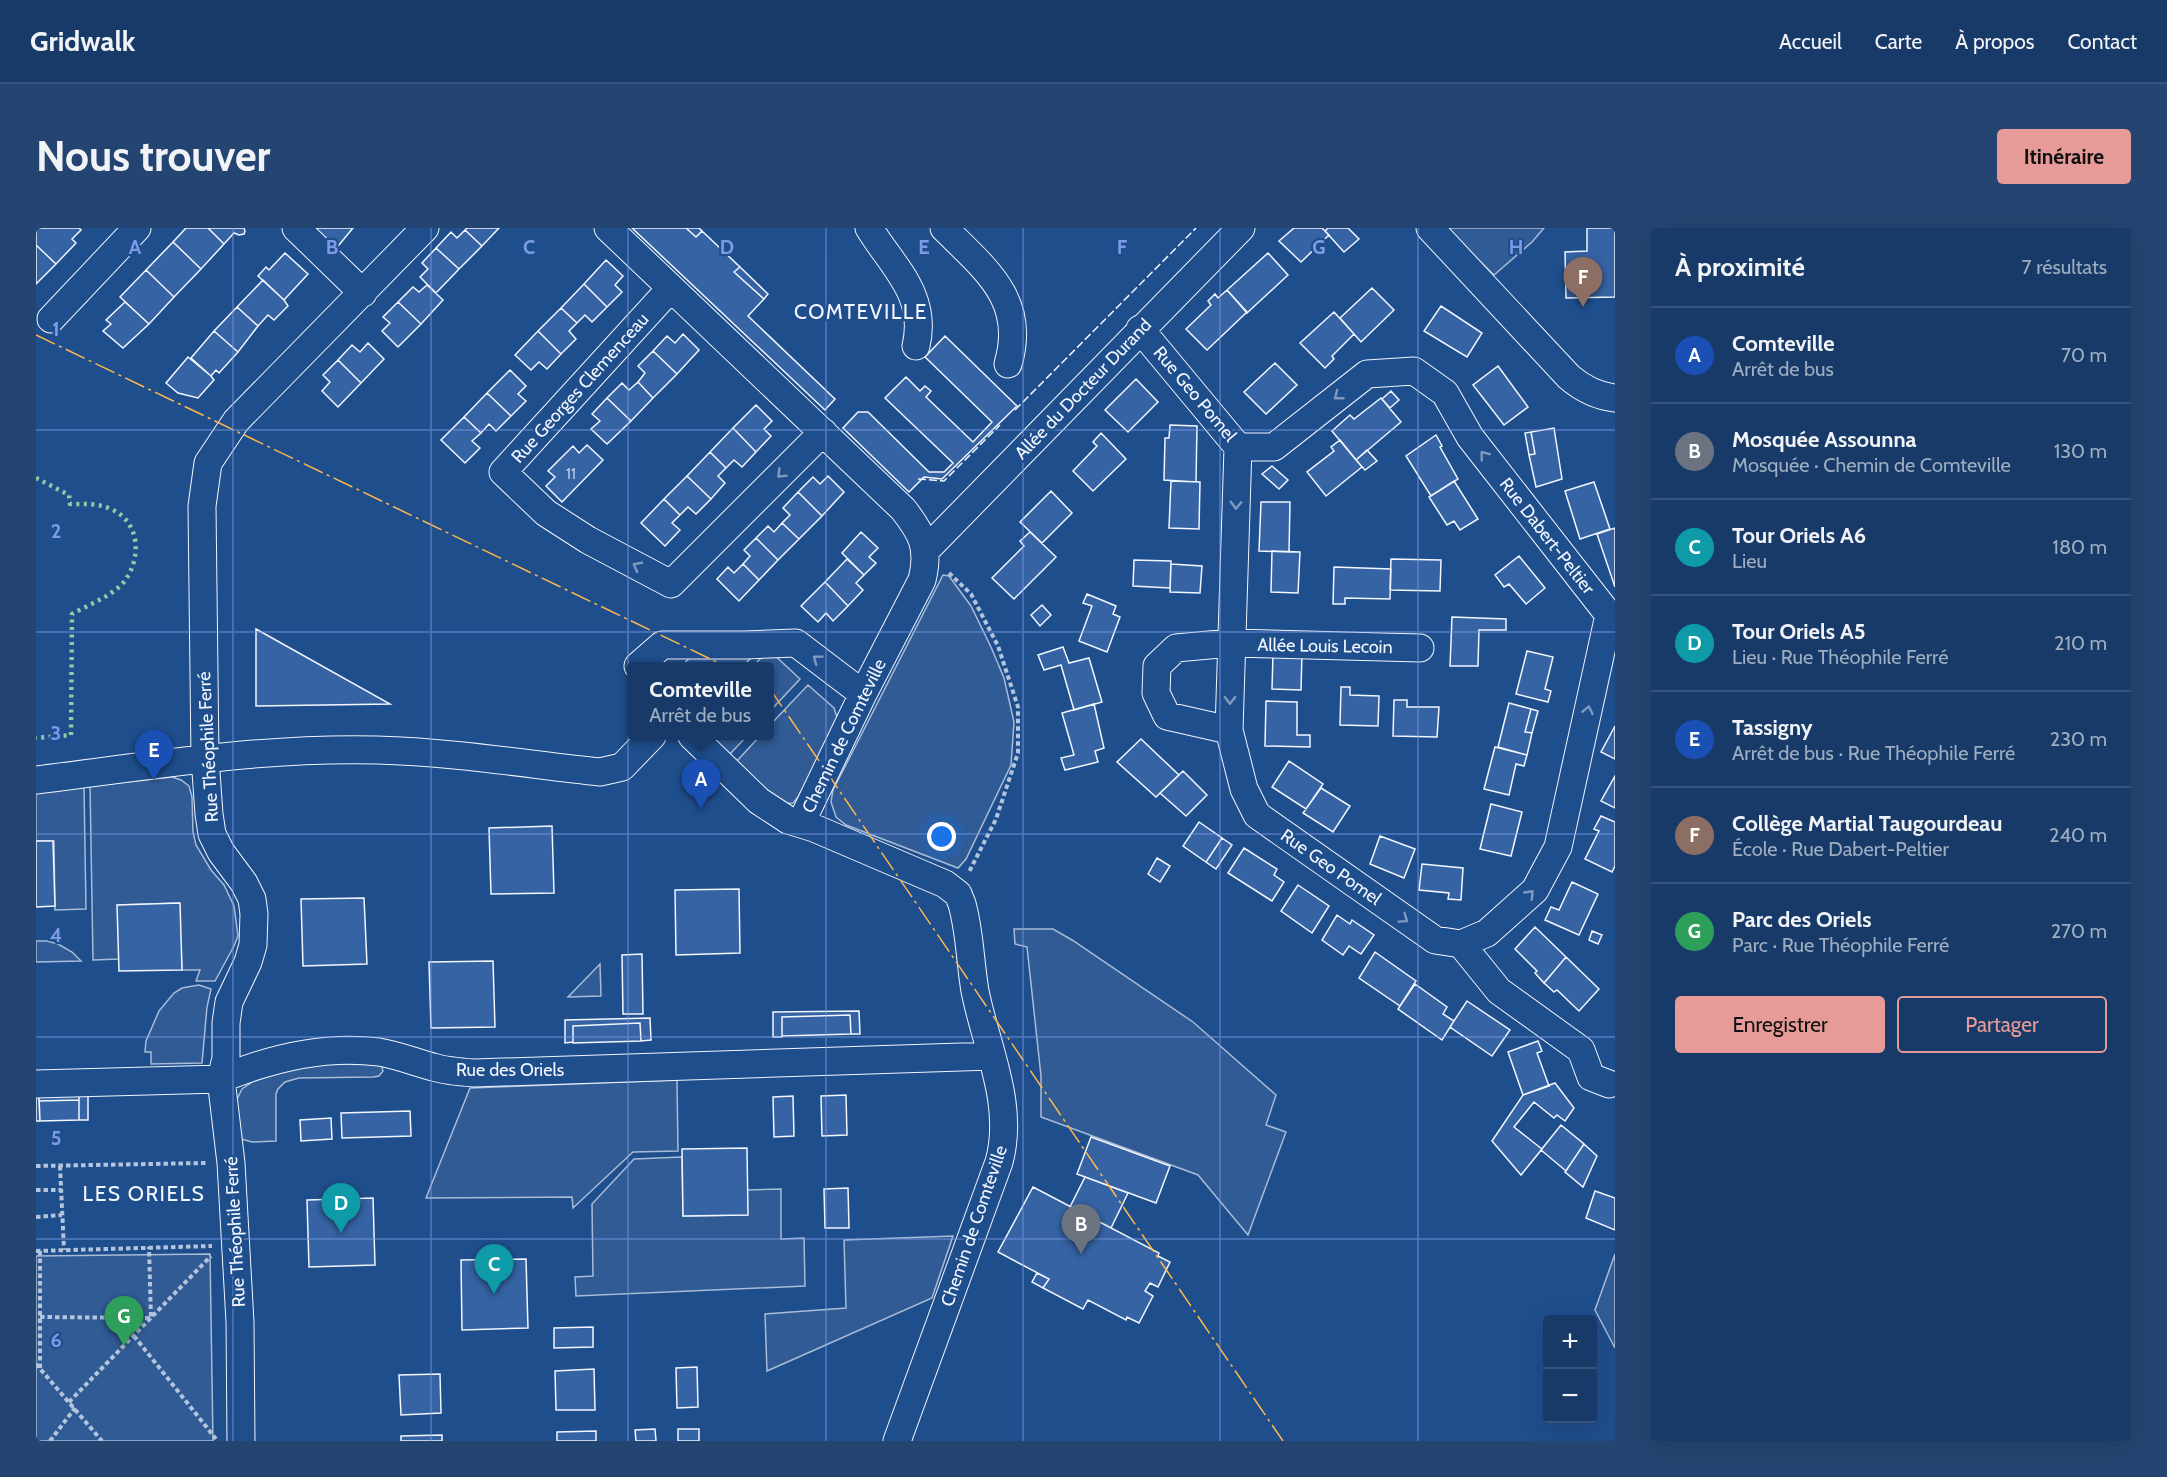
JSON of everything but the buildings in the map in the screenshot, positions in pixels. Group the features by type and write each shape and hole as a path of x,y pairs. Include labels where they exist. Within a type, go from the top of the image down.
{"street":[{"path":"51,319 137,228"},
{"path":"296,228 363,293"},
{"name":"Rue Théophile Ferré","path":"241,1441 240,1322 228,1247 231,1163 221,1079 226,1058 226,1023 229,1002 248,962 253,945 254,914 252,899 244,883 220,852 212,834 205,758 202,506 208,464 236,421 425,228"},
{"path":"608,228 903,509 915,524 926,550"},
{"path":"869,228 905,280 915,299 919,317 916,346"},
{"path":"944,228 994,279 1006,297 1011,314 1013,335 1008,364"},
{"name":"Allée du Docteur Durand","path":"926,550 1240,228"},
{"path":"1430,228 1569,377 1591,393 1615,398"},
{"name":"Rue Georges Clemenceau","path":"671,288 504,472 537,505 588,540 671,584 823,432"},
{"name":"Rue Geo Pomel","path":"1140,329 1238,447 1229,730 1244,789 1257,815 1435,940 1461,944"},
{"name":"Rue Dabert-Peltier","path":"1238,447 1274,447 1367,374 1414,372 1445,393 1470,437 1609,615 1558,847 1535,890 1487,933 1461,944"},
{"name":"Chemin de Comteville","path":"897,1441 1002,1151 1005,1138 1004,1111 976,993 965,916 958,894 945,884 801,824 921,580 926,565 926,550"},
{"path":"643,662 662,645 796,643 863,694"},
{"path":"1229,730 1167,716 1156,693 1156,666 1176,648 1231,644"},
{"name":"Allée Louis Lecoin","path":"1231,644 1420,648"},
{"path":"36,780 256,753 377,750 463,756 600,772 622,767 647,740"},
{"path":"697,740 759,801 788,820 801,824"},
{"path":"1461,944 1498,991 1581,1050 1591,1077 1609,1084"},
{"name":"Rue des Oriels","path":"36,1084 221,1079 242,1070 296,1054 353,1050 381,1053 435,1068 474,1073 992,1056"}],"path":[{"path":"926,550 971,594 998,646 1018,707 1018,753 996,819 958,894"},
{"path":"36,1166 231,1163"},
{"path":"60,1166 64,1250"},
{"path":"36,1190 61,1190"},
{"path":"36,1217 62,1215"},
{"path":"149,1247 151,1318"},
{"path":"40,1369 38,1251 228,1247"},
{"path":"69,1402 151,1318 228,1247"},
{"path":"40,1317 151,1318"},
{"path":"134,1336 217,1441"},
{"path":"36,1364 102,1441"},
{"path":"50,1441 75,1408"}],"shaded area":[{"path":"1446,228 1544,228 1532,242 1494,275"},
{"path":"943,575 949,576 971,606 991,647 1004,678 1014,722 1011,765 966,859 958,868 846,825 836,817 831,802 833,790"},
{"path":"769,650 800,679 774,707 774,662 757,662"},
{"path":"755,654 747,662 686,662 691,656"},
{"path":"808,685 834,708 838,720 793,803 783,804 736,762 756,740 774,740 774,721"},
{"path":"712,740 743,740 729,755"},
{"path":"172,777 189,786 196,845 211,870 224,885 234,906 238,936 215,981 196,981 200,970 182,970 179,903 118,905 119,959 93,960 90,786"},
{"path":"84,787 86,909 55,910 54,841 36,841 36,793"},
{"path":"1014,929 1053,929 1072,940 1193,1022 1276,1095 1266,1125 1286,1132 1248,1235 1198,1175 1041,1117 1041,1076 1027,947 1015,944"},
{"path":"36,941 58,944 72,952 81,961 36,962"},
{"path":"600,964 601,996 568,997"},
{"path":"199,985 211,989 202,1063 151,1064 151,1052 145,1052 146,1041 159,1011 174,993 182,988"},
{"path":"298,1063 381,1064 383,1071 379,1076 373,1077 299,1078 285,1082 276,1094 276,1141 252,1142 241,1139 236,1101 242,1089 258,1078"},
{"path":"677,1080 678,1151 633,1152 573,1208 572,1197 426,1198 470,1088"},
{"path":"682,1157 683,1216 747,1215 747,1190 781,1189 781,1239 804,1238 805,1286 576,1296 575,1277 593,1276 592,1204 634,1159"},
{"path":"953,1236 932,1298 767,1371 765,1314 846,1308 844,1240"},
{"path":"210,1254 213,1441 36,1441 36,1256"},
{"path":"1615,1254 1615,1348 1595,1310"}],"hedge":[{"path":"36,478 69,495 70,504 101,506 121,515 133,532 135,542 133,564 123,583 105,597 72,614 71,735 36,738"}],"fence":[{"path":"1015,410 1196,228"},
{"path":"918,479 944,481 1000,425"}],"power":[{"path":"36,335 717,662"},
{"path":"774,695 1283,1441"}],"place":[{"name":"Collège Martial Taugourdeau","path":"1583,307"},
{"name":"Tassigny","path":"154,780"},
{"name":"Comteville","path":"701,809"},
{"name":"Tour Oriels A5","path":"341,1233"},
{"name":"Mosquée Assounna","path":"1081,1254"},
{"name":"Tour Oriels A6","path":"494,1294"},
{"name":"Parc des Oriels","path":"124,1346"}],"district":[{"name":"COMTEVILLE","path":"861,312"},
{"name":"LES ORIELS","path":"144,1194"}]}
